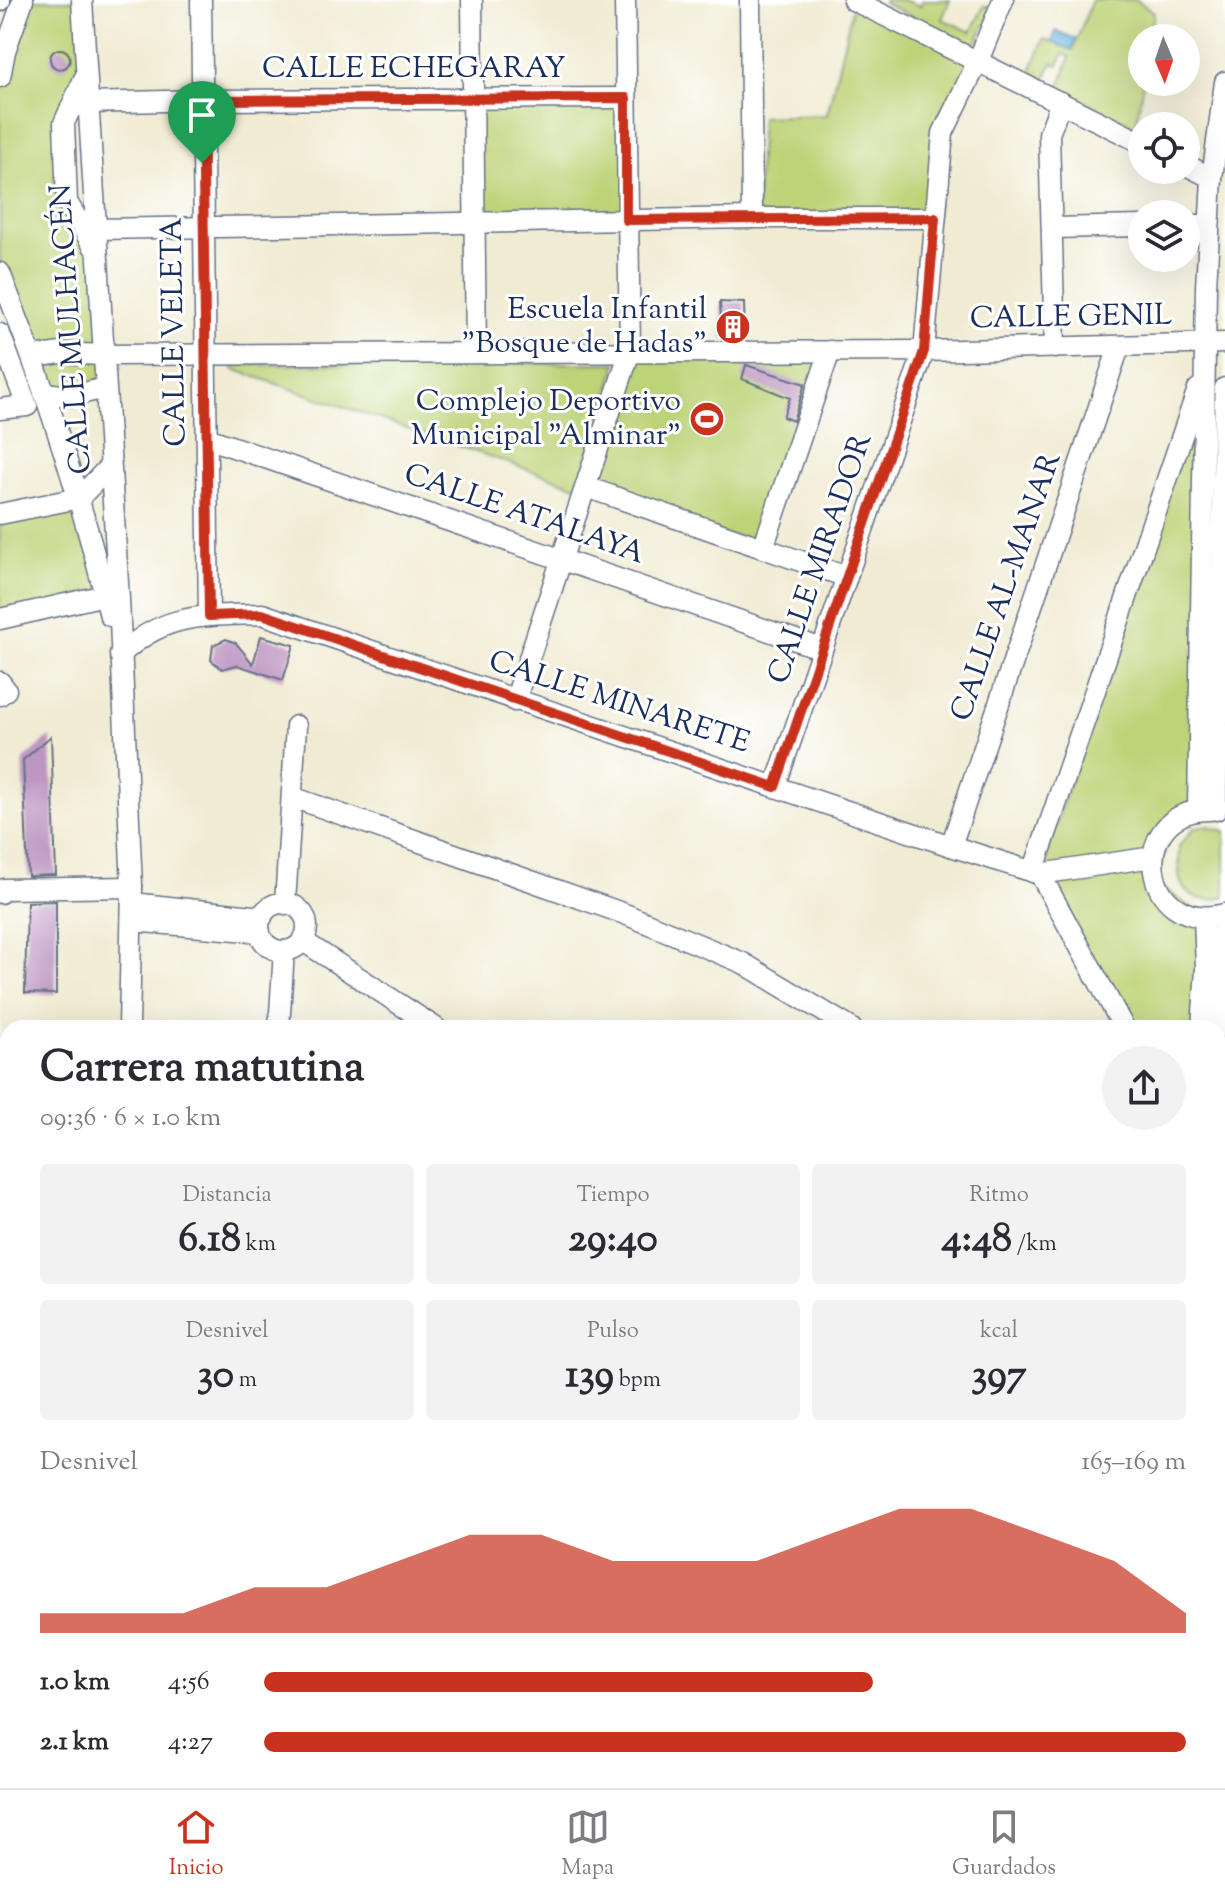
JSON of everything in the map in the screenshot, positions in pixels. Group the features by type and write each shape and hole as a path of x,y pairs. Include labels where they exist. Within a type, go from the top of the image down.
{"street":[{"path":"0,77 5,51 23,0"},
{"name":"CALLE MULHACÉN","path":"82,0 120,655"},
{"name":"CALLE VELETA","path":"201,0 209,616"},
{"path":"472,0 476,352"},
{"path":"515,701 630,351 625,0"},
{"path":"750,0 752,218"},
{"name":"CALLE MIRADOR","path":"775,787 924,351 943,133 1003,0"},
{"path":"865,3 1128,136"},
{"path":"86,73 64,123 67,202 96,250"},
{"path":"1119,1020 1036,873 1215,344 1208,225 1225,82"},
{"name":"CALLE ECHEGARAY","path":"88,103 626,98"},
{"path":"1055,348 1049,134 1061,102"},
{"path":"1200,172 1212,178"},
{"path":"95,229 935,218"},
{"path":"1200,225 1208,225"},
{"path":"1052,228 1128,226"},
{"path":"0,273 35,363 79,498 120,655 132,903 129,1020"},
{"path":"0,334 27,406 0,409"},
{"name":"CALLE GENIL","path":"16,375 35,363 61,353 924,351 1215,344"},
{"name":"CALLE AL-MANAR","path":"951,846 1119,347"},
{"path":"763,548 830,351"},
{"path":"1205,370 1213,811"},
{"path":"44,393 72,396 105,388"},
{"path":"1213,811 1225,388"},
{"name":"CALLE ATALAYA","path":"207,438 822,649"},
{"path":"0,514 79,498 110,466"},
{"path":"586,487 847,577"},
{"path":"0,619 105,595"},
{"name":"CALLE MINARETE","path":"120,655 153,628 175,621 262,614 1036,873 1153,857"},
{"path":"285,904 296,726"},
{"path":"292,797 625,914 743,963 838,1020"},
{"path":"1213,811 1173,821 1156,843 1153,857 1156,883 1165,898 1189,914 1204,917 1225,914 1218,1020"},
{"path":"0,893 4,889 132,903 261,924"},
{"path":"261,924 271,907 285,904 298,909 306,920 306,934 293,946 280,1020"},
{"path":"1203,1020 1206,968 1204,917"},
{"path":"261,924 269,946 293,946 422,1020"}],"green space":[{"path":"23,0 82,0 86,73 64,123 67,202 96,250 105,388 44,393 0,273 0,77"},
{"path":"885,0 903,0 920,6 923,0 950,0 942,19 971,32 984,6 993,9 974,47 884,3"},
{"path":"1092,0 1136,0 1154,12 1152,24 1128,24 1128,96 1141,96 1138,112 1128,112 1128,123 1059,89 1070,57 1063,54 1059,65 1052,63 1045,80 1030,73 1044,39 1073,50"},
{"path":"854,1 978,61 943,133 935,218 756,216 761,117 827,115"},
{"path":"626,98 626,220 474,223 474,99"},
{"name":"Complejo Deportivo Municipal \"Alminar\"","path":"630,351 830,351 763,548 586,487"},
{"path":"617,363 579,487 233,369 233,365"},
{"path":"1205,370 1198,810 1173,821 1156,883 1204,917 1202,1020 1120,1020 1040,874"},
{"path":"79,498 105,595 0,619 0,514"},
{"path":"1207,826 1225,831 1225,896 1212,900 1187,892 1179,872 1179,846 1195,827"}],"water":[{"path":"1056,31 1076,39 1072,50 1052,42"}],"building":[{"path":"60,49 67,52 70,59 67,66 60,69 53,66 50,59 53,52"},
{"name":"Escuela Infantil \"Bosque de Hadas\"","path":"720,302 744,303 745,339 722,339"},
{"path":"746,365 805,384 793,421 783,417 790,398 742,379"},
{"path":"261,636 294,645 283,680 237,665 222,669 211,660 213,645 226,639 236,643 253,664"},
{"path":"51,736 56,875 28,876 23,760"},
{"path":"56,901 56,994 25,993 27,902"}],"place":[{"name":"Escuela Infantil \"Bosque de Hadas\"","path":"733,327"},
{"name":"Complejo Deportivo Municipal \"Alminar\"","path":"707,419"}],"route":[{"path":"626,98 626,220 935,218 924,351 775,787 262,614 209,616 202,163 202,100 626,98"}]}
